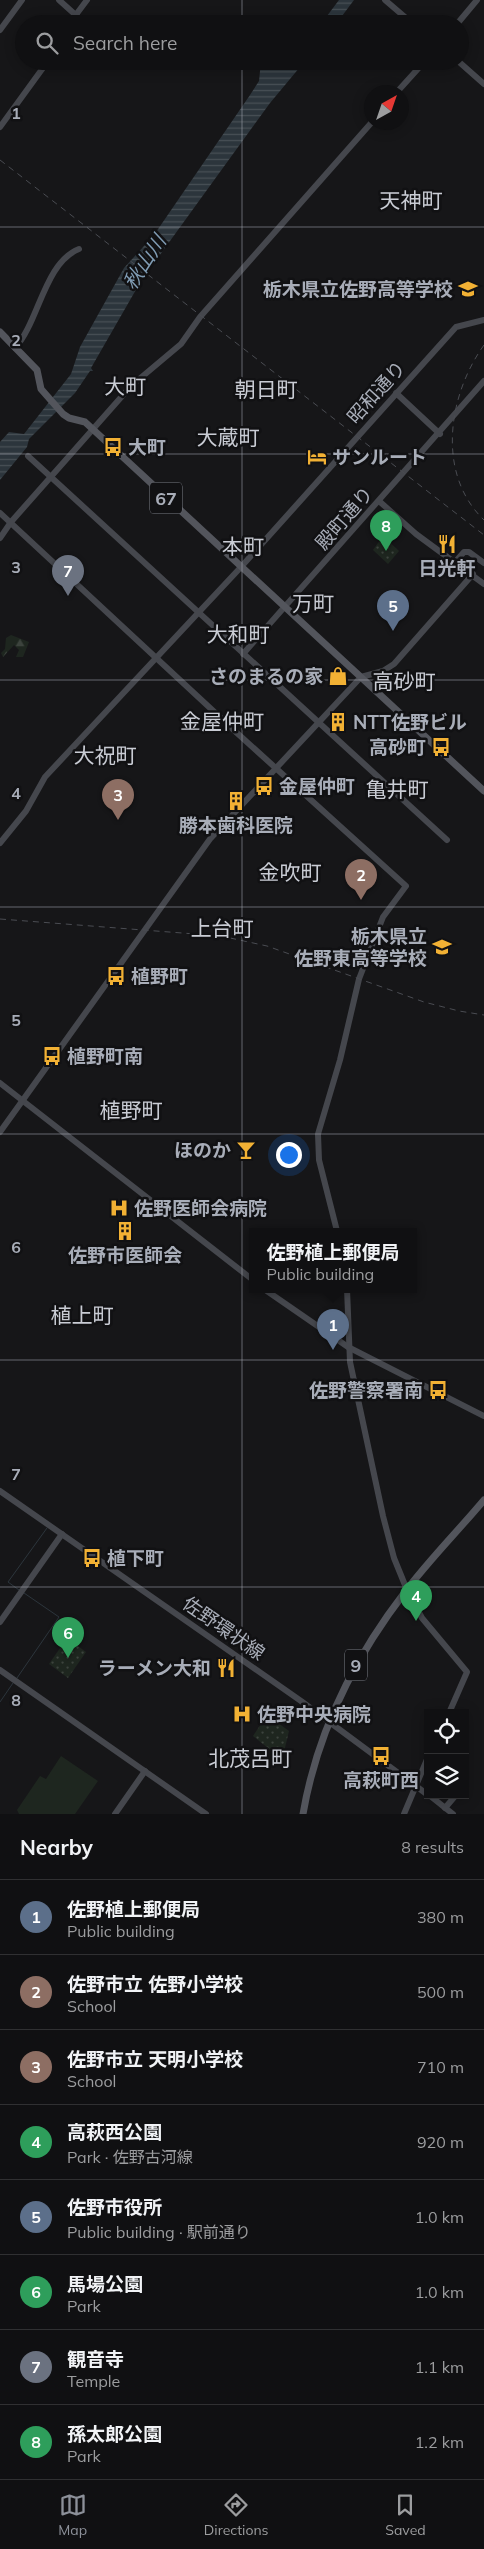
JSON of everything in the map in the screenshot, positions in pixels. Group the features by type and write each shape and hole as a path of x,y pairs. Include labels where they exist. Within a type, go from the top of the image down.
{"main road":[{"name":"67","path":"0,332 37,370 39,385 63,414 69,418 83,421 92,429 484,791"},
{"name":"9","path":"303,1814 315,1763 330,1721 364,1650 407,1590 484,1500"}],"street":[{"path":"0,30 22,0"},
{"path":"59,0 72,15"},
{"path":"78,15 87,0"},
{"path":"79,15 92,0"},
{"path":"385,0 402,15"},
{"path":"464,15 477,0"},
{"path":"0,127 37,70"},
{"path":"0,120 41,70"},
{"path":"403,85 417,70"},
{"path":"468,70 484,84"},
{"path":"0,538 50,476 139,378 181,344 200,316 365,130"},
{"path":"16,348 56,271 69,254 79,249"},
{"name":"昭和通り","path":"0,843 26,811 45,777 157,658 456,327 484,320"},
{"name":"殿町通り","path":"243,654 440,434 484,381"},
{"path":"396,393 440,434"},
{"path":"28,456 447,840"},
{"path":"379,501 416,534 456,561 484,584"},
{"path":"0,513 406,886 383,917 359,979 340,1060 318,1134 319,1160 336,1228"},
{"path":"456,561 464,552 470,552 484,563"},
{"path":"0,1132 210,839 361,677 383,672 394,664 473,574"},
{"path":"0,1082 249,1277"},
{"path":"270,1293 348,1346 484,1416"},
{"path":"347,1293 348,1346 383,1516 394,1558 407,1590 425,1623 466,1670 467,1675 451,1709"},
{"name":"佐野環状線","path":"0,1491 330,1721 424,1792"},
{"path":"0,1622 62,1534"},
{"path":"0,1670 206,1814"},
{"path":"404,1814 424,1766"},
{"path":"115,1814 145,1771"},
{"name":"佐野環状線","path":"433,1799 453,1814"},
{"path":"445,1808 453,1799"}],"green space":[{"path":"383,536 399,551 388,564 373,550"},
{"path":"11,635 29,642 23,657 16,657 19,650 14,645 3,657 1,653 5,649 6,638"},
{"path":"67,1638 86,1652 68,1678 49,1664"},
{"path":"267,1715 289,1731 283,1756 279,1757 253,1736"},
{"path":"61,1756 98,1781 75,1814 19,1814 17,1810 40,1776 46,1779"}],"water":[{"path":"339,0 354,0 343,15 328,15"},
{"name":"秋山川","path":"260,70 298,70 270,103 141,281 91,368 93,371 90,371 75,393 29,439 27,447 0,480 0,442 9,432 24,434 71,374 80,347 124,268 154,235 259,81"}],"waterway":[{"path":"19,1590 8,1582 47,1528"},
{"path":"17,1678 59,1617 24,1593"},
{"path":"0,1702 13,1683"}],"railway":[{"path":"0,160 484,535"},
{"path":"484,345 462,387 452,434 453,458 459,480 469,501 484,520"},
{"path":"0,919 221,936 267,946 424,1002 484,1015"}],"place":[{"name":"栃木県立佐野高等学校","path":"468,289"},
{"name":"大町","path":"113,447"},
{"name":"サンルート","path":"317,457"},
{"name":"日光軒","path":"447,544"},
{"name":"孫太郎公園","path":"386,551"},
{"name":"観音寺","path":"68,596"},
{"name":"佐野市役所","path":"393,631"},
{"name":"さのまるの家","path":"338,676"},
{"name":"NTT佐野ビル","path":"338,722"},
{"name":"高砂町","path":"441,747"},
{"name":"金屋仲町","path":"264,786"},
{"name":"勝本歯科医院","path":"236,801"},
{"name":"佐野市立 天明小学校","path":"118,820"},
{"name":"佐野市立 佐野小学校","path":"361,900"},
{"name":"栃木県立 佐野東高等学校","path":"442,947"},
{"name":"植野町","path":"116,976"},
{"name":"植野町南","path":"52,1056"},
{"name":"ほのか","path":"246,1150"},
{"name":"佐野医師会病院","path":"119,1208"},
{"name":"佐野市医師会","path":"125,1231"},
{"name":"佐野植上郵便局","path":"333,1350"},
{"name":"佐野警察署南","path":"438,1390"},
{"name":"植下町","path":"92,1558"},
{"name":"高萩西公園","path":"416,1621"},
{"name":"馬場公園","path":"68,1658"},
{"name":"ラーメン大和","path":"226,1668"},
{"name":"佐野中央病院","path":"242,1714"},
{"name":"高萩町西","path":"381,1756"}],"district":[{"name":"天神町","path":"411,200"},
{"name":"大町","path":"125,386"},
{"name":"朝日町","path":"266,389"},
{"name":"大蔵町","path":"228,437"},
{"name":"本町","path":"243,546"},
{"name":"万町","path":"313,603"},
{"name":"大和町","path":"238,634"},
{"name":"高砂町","path":"404,681"},
{"name":"金屋仲町","path":"222,721"},
{"name":"大祝町","path":"105,755"},
{"name":"亀井町","path":"397,789"},
{"name":"金吹町","path":"290,872"},
{"name":"上台町","path":"222,928"},
{"name":"植野町","path":"131,1110"},
{"name":"植上町","path":"82,1315"},
{"name":"北茂呂町","path":"250,1758"}]}
